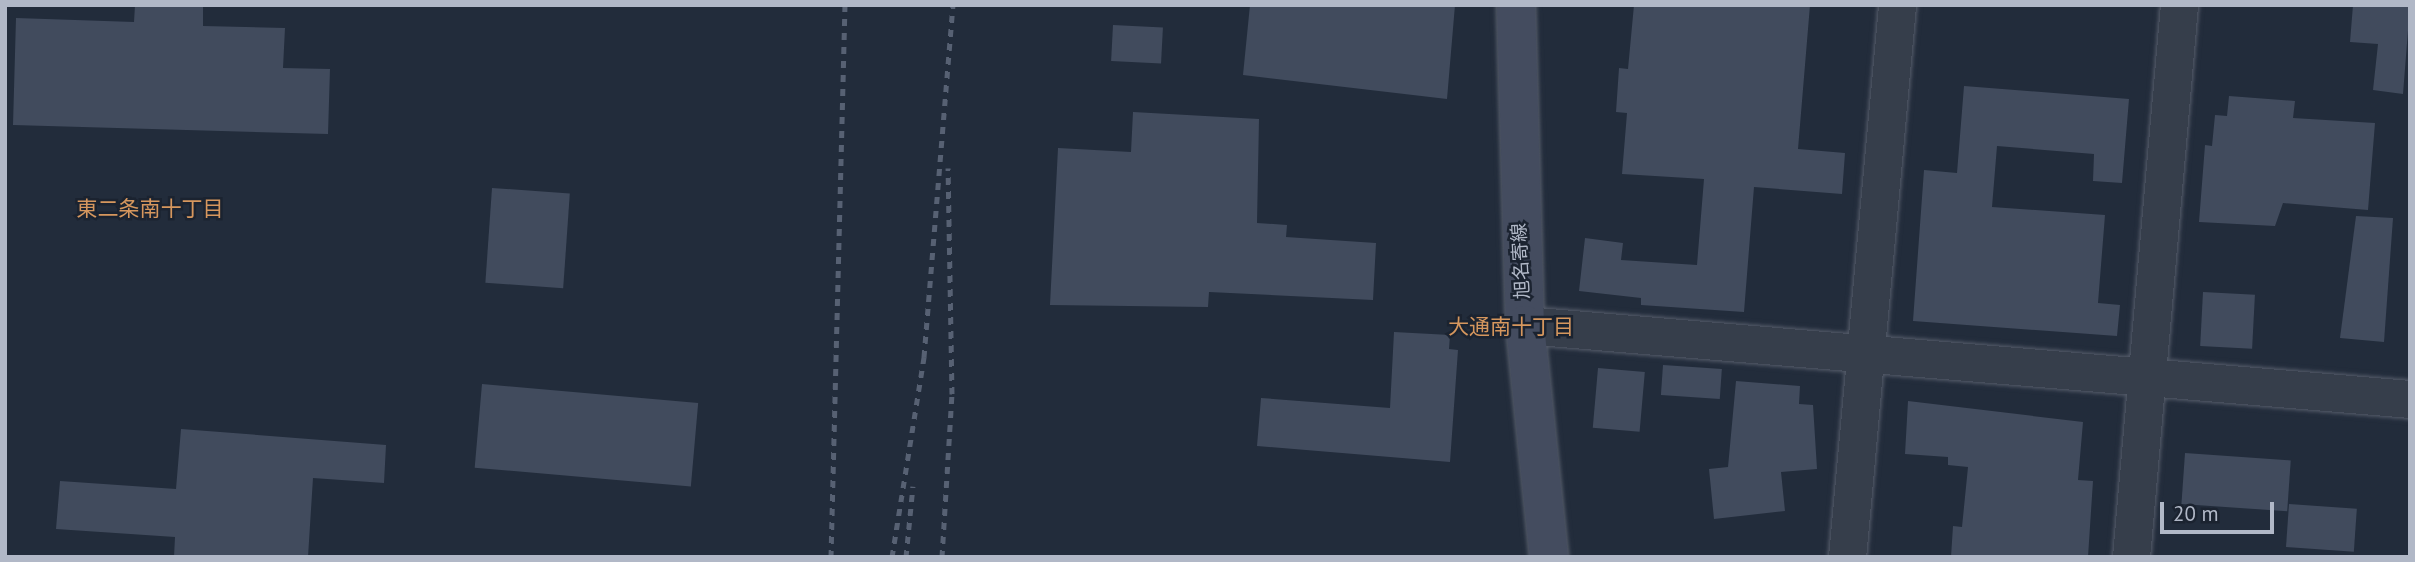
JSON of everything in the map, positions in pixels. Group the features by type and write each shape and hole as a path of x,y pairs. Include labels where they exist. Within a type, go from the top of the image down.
{"main road":[{"name":"旭名寄線","path":"1516,5 1525,325 1549,557"}],"street":[{"path":"1847,557 1897,5"},
{"path":"2131,557 2179,5"},
{"path":"1525,325 2410,399"}],"building":[{"path":"135,5 203,5 203,26 285,28 283,68 330,69 328,134 13,125 16,18 134,22"},
{"path":"1250,5 1455,5 1447,99 1243,75"},
{"path":"1634,5 1810,5 1798,149 1845,153 1842,194 1754,187 1744,312 1641,305 1641,298 1579,291 1585,238 1623,243 1621,260 1697,265 1704,179 1622,174 1627,113 1616,112 1619,68 1628,69"},
{"path":"2353,5 2410,5 2403,94 2373,90 2378,44 2350,42"},
{"path":"1113,25 1163,28 1161,64 1111,61"},
{"path":"1964,86 2129,99 2122,183 2093,181 2094,154 1997,146 1992,207 2105,215 2098,303 2120,305 2117,336 1913,321 1924,170 1957,173"},
{"path":"2229,96 2295,101 2293,118 2375,123 2368,210 2283,203 2275,226 2199,222 2205,145 2212,146 2215,115 2227,116"},
{"path":"1133,112 1259,119 1257,223 1287,225 1286,237 1376,243 1373,300 1209,292 1208,307 1050,305 1058,148 1131,152"},
{"path":"492,188 570,193 563,288 485,283"},
{"path":"2356,216 2393,218 2384,342 2340,338"},
{"path":"2203,292 2255,295 2252,349 2200,346"},
{"path":"1394,332 1450,335 1449,349 1458,350 1450,462 1257,446 1261,398 1390,408"},
{"path":"1663,365 1722,369 1720,399 1661,395"},
{"path":"1598,368 1645,372 1640,432 1593,428"},
{"path":"1736,381 1800,386 1799,404 1813,405 1817,469 1781,472 1785,511 1714,519 1709,469 1728,467"},
{"path":"482,384 698,403 691,487 475,468"},
{"path":"1908,401 2083,422 2078,480 2093,481 2088,557 1951,557 1953,526 1962,527 1968,467 1948,465 1948,457 1905,454"},
{"path":"181,429 386,445 384,483 313,478 308,557 174,557 175,537 56,529 60,481 176,489"},
{"path":"2185,453 2291,460 2287,511 2181,504"},
{"path":"2289,504 2357,509 2354,552 2286,547"}],"railway":[{"path":"831,557 845,5"},
{"path":"892,557 924,357 953,5"},
{"path":"942,557 952,394 948,168"},
{"path":"906,557 913,486"}],"district":[{"name":"東二条南十丁目","path":"150,209"},
{"name":"大通南十丁目","path":"1511,327"}]}
